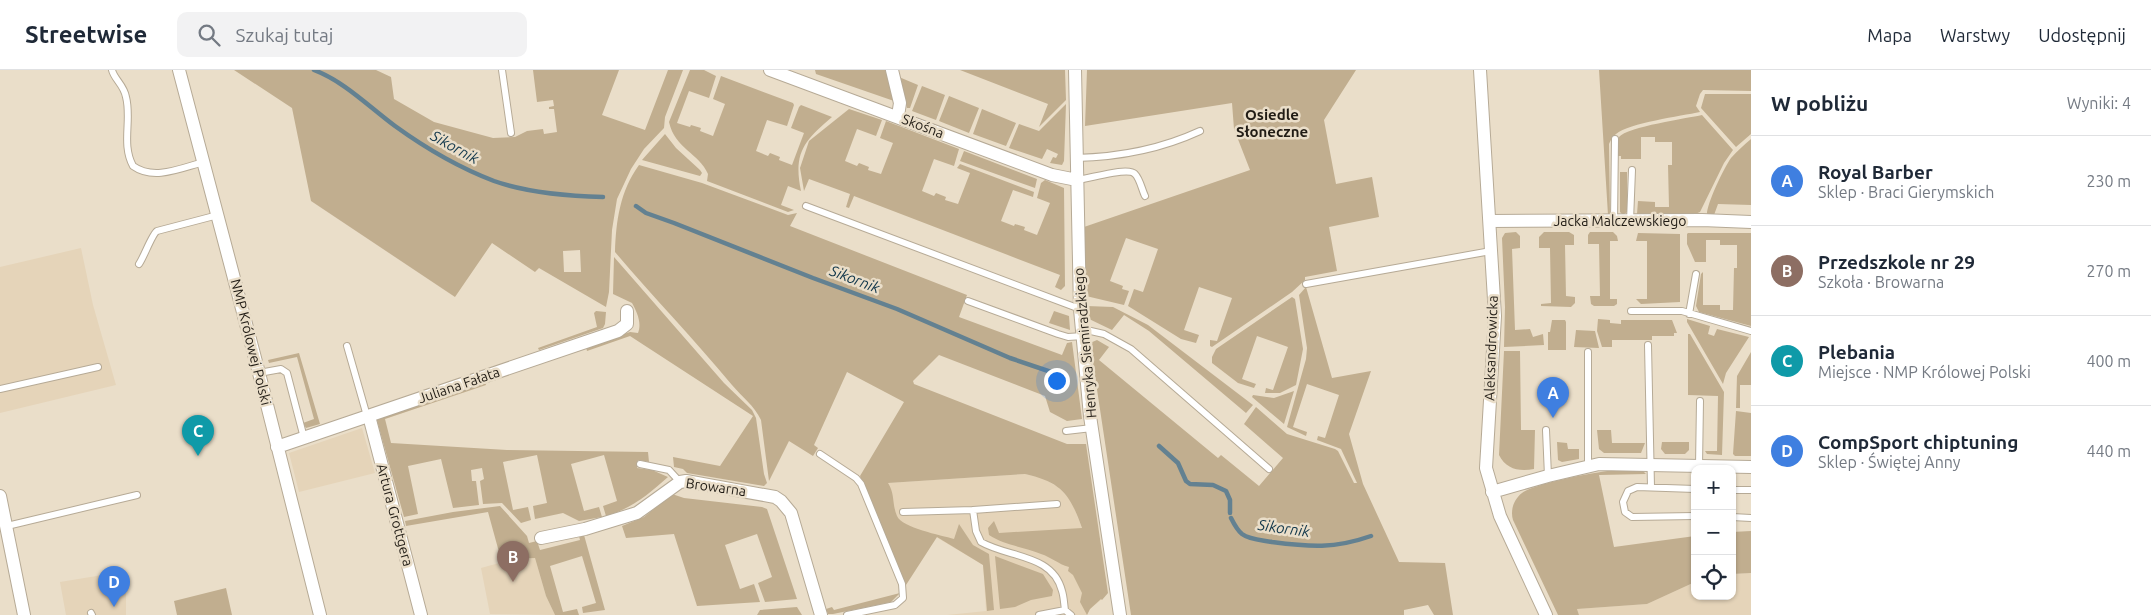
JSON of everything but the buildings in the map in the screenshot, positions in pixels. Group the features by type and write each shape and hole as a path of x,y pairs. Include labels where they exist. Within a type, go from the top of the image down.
{"street":[{"name":"NMP Królowej Polski","path":"179,70 259,373 320,615"},
{"name":"Skośna","path":"770,70 898,116 1052,175 1077,180"},
{"path":"892,70 900,102 898,116"},
{"name":"Henryka Siemiradzkiego","path":"1075,70 1080,309 1092,428 1120,615"},
{"name":"Aleksandrowicka","path":"1480,70 1495,316 1486,468 1500,516 1546,615"},
{"name":"Jacka Malczewskiego","path":"1490,221 1751,222"},
{"name":"Juliana Fałata","path":"277,447 303,441 368,416 618,330 627,324 627,311"},
{"name":"Artura Grottgera","path":"368,416 421,615"},
{"path":"1492,492 1588,466 1607,464 1691,466"},
{"path":"1736,467 1751,467"},
{"name":"Browarna","path":"541,538 585,529 638,513 680,482 686,481 762,494 781,501 791,513 820,615"},
{"path":"0,496 24,615"}],"lane":[{"path":"112,70 113,74 124,86 128,113 126,130 133,166 142,171 159,174 204,162"},
{"path":"502,70 511,133"},
{"path":"1076,158 1108,157 1152,148 1180,140 1200,131"},
{"path":"1614,221 1615,139"},
{"path":"1077,180 1125,170 1137,175 1145,196"},
{"path":"1630,221 1632,170"},
{"path":"806,206 1080,309"},
{"path":"139,264 152,236 157,230 218,215"},
{"path":"1306,284 1491,251"},
{"path":"1689,314 1696,274"},
{"path":"968,301 1068,337 1082,333 1104,334 1131,349 1269,469"},
{"path":"1631,312 1675,311 1751,330"},
{"path":"1648,345 1651,487"},
{"path":"347,346 368,416"},
{"path":"1588,352 1588,466"},
{"path":"0,389 98,367"},
{"path":"259,373 281,369 287,373 303,441"},
{"path":"1699,465 1700,401"},
{"path":"1066,430 1092,428"},
{"path":"1546,430 1548,476"},
{"path":"820,454 856,478 861,484 902,584 903,598 895,605 847,615"},
{"path":"640,464 670,470 680,482"},
{"path":"1691,489 1637,487 1628,491 1623,502 1625,512 1637,518 1691,516"},
{"path":"1736,490 1751,490"},
{"path":"7,526 137,495"},
{"path":"903,512 973,510 1057,504"},
{"path":"973,510 976,531 981,542 1041,563 1052,571 1063,592 1065,610 1071,615"},
{"path":"1736,517 1751,518"},
{"path":"1039,615 1065,610"}],"shaded area":[{"path":"234,70 376,70 391,77 394,99 434,122 493,138 515,137 527,131 543,129 544,134 557,132 554,109 549,109 549,107 554,106 553,100 537,102 533,70 619,70 602,115 645,130 668,70 683,70 665,117 664,128 644,149 631,169 617,199 612,230 609,292 606,307 539,268 535,272 492,243 455,297 311,201 292,108","holes":["580,250 581,272 564,272 563,251"]},
{"path":"690,70 704,70 716,76 709,98 689,91 677,123 701,128 700,131 713,136 725,104 713,99 721,76 793,103 787,126 767,120 756,151 768,156 770,153 780,157 779,160 792,165 804,133 791,128 799,107 801,105 832,117 814,133 803,149 799,167 801,191 788,186 781,205 794,210 788,212 707,181 708,174 704,167 676,139 669,122"},
{"path":"815,70 888,70 894,101 816,74"},
{"path":"960,70 1065,70 1066,100 1039,127 1048,104"},
{"path":"1087,70 1356,70 1324,120 1336,184 1372,177 1379,217 1329,227 1337,271 1305,277 1305,280 1292,292 1212,347 1210,346 1210,340 1217,341 1232,298 1199,287 1184,330 1199,335 1196,343 1181,339 1128,306 1134,289 1143,292 1158,249 1126,238 1110,281 1123,286 1122,289 1129,291 1124,305 1086,296 1084,227 1250,170 1234,129 1232,103 1085,126"},
{"path":"1599,70 1751,70 1751,91 1703,90 1696,106 1700,112 1643,123 1632,126 1615,135 1609,144 1610,215 1608,215"},
{"path":"899,77 918,85 910,108 907,108"},
{"path":"922,86 945,95 936,120 912,111"},
{"path":"1705,94 1751,94 1751,134 1736,147 1701,108"},
{"path":"949,96 979,108 969,133 939,121"},
{"path":"1066,104 1064,161 1062,165 1050,163 1053,157 1056,158 1058,154 1047,149 1042,159 1009,148 1019,124 1039,131"},
{"path":"849,109 882,120 876,136 857,129 845,161 857,166 859,163 869,167 868,170 881,174 893,143 880,138 886,121 959,149 954,166 934,159 922,191 934,196 936,193 946,197 945,200 958,204 970,173 957,168 960,164 1034,192 1033,197 1013,190 1001,221 1014,226 1015,224 1025,227 1024,230 1037,235 1050,203 1037,198 1041,183 1045,180 1064,188 1065,286 1061,290 1055,287 1060,275 854,196 849,208 846,207 850,194 809,179 804,191 800,168 809,141"},
{"path":"982,109 1016,123 1006,146 973,134"},
{"path":"1702,115 1733,150 1724,163 1700,212 1695,214 1637,214 1638,201 1655,202 1655,207 1669,207 1668,165 1672,165 1672,142 1655,142 1655,137 1641,137 1641,159 1621,159 1621,156 1618,156 1617,143 1619,137 1624,133 1645,126"},
{"path":"665,134 676,148 700,170 702,173 700,176 642,160"},
{"path":"1751,139 1751,205 1718,204 1714,215 1707,215 1712,195 1728,163"},
{"path":"964,151 1037,179 1035,188 960,161"},
{"path":"639,165 702,183 788,215 797,213 790,226 967,295 959,317 1062,355 1067,343 1072,342 1082,419 1067,421 1050,412 1045,396 939,355 913,381 914,384 1067,444 1086,444 1108,593 1102,600 1090,609 1087,615 1080,602 1082,593 1073,575 1068,571 1069,567 1045,555 1001,541 989,535 988,528 994,521 999,533 1082,528 1073,506 1062,491 1047,481 1025,474 888,483 892,491 895,512 900,520 914,527 954,539 959,524 973,545 989,554 994,610 987,611 983,565 937,537 906,585 860,476 904,402 847,372 814,445 818,448 813,456 789,441 769,481 761,420 758,415 615,252 616,229 623,196"},
{"path":"1620,172 1627,172 1627,212 1623,215 1620,212"},
{"path":"1516,232 1520,236 1520,248 1512,249 1515,330 1530,329 1533,337 1543,334 1544,345 1504,347 1505,307 1502,238 1505,233"},
{"path":"1544,232 1569,232 1574,235 1574,245 1565,245 1566,296 1575,297 1575,303 1571,307 1541,306 1541,304 1551,303 1550,248 1539,248 1539,237"},
{"path":"1590,232 1613,232 1617,236 1618,241 1610,241 1610,299 1617,299 1617,304 1614,306 1594,306 1591,304 1590,296 1600,296 1599,244 1588,244"},
{"path":"1638,233 1680,234 1680,302 1641,304 1636,299 1647,299 1647,241 1636,241"},
{"path":"1688,233 1751,233 1751,326 1699,312 1696,306 1701,274 1703,272 1703,305 1720,305 1720,310 1733,310 1734,268 1737,268 1737,245 1720,245 1720,240 1706,240 1706,262 1695,262 1687,244"},
{"path":"81,248 93,305 116,385 0,413 0,267"},
{"path":"614,257 724,383 752,410 756,418 767,483 764,486 687,473 683,469 674,467 673,457 720,466 753,416 630,336 587,351 586,347 630,332 638,333 638,318 632,303 613,294"},
{"path":"1306,287 1332,378 1371,371 1349,434 1363,484 1399,562 1445,563 1453,615 1434,615 1428,605 1404,610 1404,615 1131,615 1090,343 1097,340 1109,347 1099,360 1218,458 1221,455 1259,486 1283,458 1244,424 1256,407 1287,434 1338,451 1354,483 1357,483 1341,449 1317,440 1318,436 1325,438 1339,395 1307,384 1293,427 1307,432 1306,436 1287,427 1306,359 1307,348 1299,295"},
{"path":"1292,297 1295,299 1303,349 1296,385 1280,393 1265,393 1266,388 1273,390 1288,347 1257,336 1242,379 1256,384 1254,388 1238,383 1212,363 1212,357 1216,349"},
{"path":"1085,307 1113,307 1148,325 1253,405 1246,413 1149,331 1124,315 1112,330 1087,318"},
{"path":"596,311 606,312 603,328 539,350 538,348 597,327 594,313"},
{"path":"1054,311 1069,316 1070,330 1049,323"},
{"path":"1598,319 1610,320 1610,323 1621,324 1621,320 1672,320 1677,333 1674,333 1674,336 1652,336 1652,340 1612,340 1612,347 1602,347 1597,331"},
{"path":"1687,319 1710,326 1708,334 1714,336 1717,329 1749,337 1726,373 1723,384 1687,322"},
{"path":"1552,320 1565,320 1566,322 1566,350 1548,350 1548,332 1550,332"},
{"path":"1576,330 1595,331 1599,348 1574,347"},
{"path":"1688,334 1690,334 1724,392 1722,455 1707,454 1705,451 1717,451 1718,396 1688,395"},
{"path":"1504,351 1520,351 1521,430 1535,430 1534,469 1518,470 1505,464 1499,455"},
{"path":"1751,352 1751,385 1740,385 1740,408 1736,408 1737,376"},
{"path":"299,353 320,424 306,428 303,423 314,419 297,357 269,363 268,360"},
{"path":"485,381 486,385 385,419 391,443 507,450 648,452 649,462 638,460 637,468 652,470 668,477 632,505 606,516 603,506 617,501 604,455 571,464 584,511 599,507 602,517 579,521 563,513 535,519 533,506 547,503 537,455 503,462 513,510 528,507 531,520 521,523 502,503 483,504 480,481 484,479 482,468 471,470 472,481 476,481 479,505 453,508 441,459 408,466 418,514 404,517 376,417"},
{"path":"1294,391 1284,424 1252,397 1253,395 1274,398"},
{"path":"1736,411 1751,413 1751,456 1735,456 1733,454"},
{"path":"362,428 375,473 299,492 289,453"},
{"path":"1597,430 1611,430 1612,443 1645,443 1641,453 1604,453 1599,449"},
{"path":"1557,442 1567,443 1568,449 1579,449 1579,459 1562,462 1558,460"},
{"path":"1662,442 1689,442 1689,450 1685,454 1665,454 1661,449"},
{"path":"1617,470 1643,471 1646,474 1599,475 1614,547 1691,537 1691,584 1647,604 1577,609 1579,615 1558,615 1513,520 1513,505 1522,493 1529,489"},
{"path":"1025,474 1043,478 1059,488 1072,502 1096,565 1102,599 1090,609 1087,615 947,615 986,611 983,565 936,537 891,523 888,483"},
{"path":"672,494 684,498 767,509 797,599 765,602 758,583 772,577 757,534 725,545 740,589 754,584 760,602 697,606 674,534 626,538 622,526 644,517"},
{"path":"500,506 527,536 529,543 537,541 540,550 580,540 579,536 584,535 605,610 583,613 582,607 596,603 582,556 550,566 563,612 577,609 579,615 555,615 546,596 535,558 514,559 502,563 488,512 406,526 405,521"},
{"path":"1751,531 1751,573 1736,574 1736,532"},
{"path":"995,556 1043,574 1053,590 1052,596 1031,600 1015,607 1000,609"},
{"path":"535,558 546,596 555,615 490,614 481,568 514,559"},
{"path":"121,572 126,595 126,615 66,615 60,582"},
{"path":"1751,573 1751,615 1579,615 1577,609 1647,604 1691,584 1691,600 1736,600 1736,574"},
{"path":"226,588 232,615 177,615 174,601"},
{"path":"900,593 891,602 887,603 833,614 828,614 826,609 832,607 834,610"},
{"path":"797,607 802,615 757,615 760,610"}],"waterway":[{"name":"Sikornik","path":"314,70 336,81 418,142 481,176 507,185 534,191 562,195 603,197"},
{"name":"Sikornik","path":"636,206 646,213 897,309 1010,358 1066,377"},
{"path":"1159,446 1178,463 1186,481 1190,484 1213,485 1226,491 1230,500 1230,513"},
{"name":"Sikornik","path":"1231,518 1234,525 1245,536 1272,542 1322,546 1345,543 1371,536"}],"place":[{"name":"Royal Barber","path":"1553,418"},
{"name":"Plebania","path":"198,456"},
{"name":"Przedszkole nr 29","path":"513,582"},
{"name":"CompSport chiptuning","path":"114,607"}],"district":[{"name":"Osiedle Słoneczne","path":"1272,122"}]}
